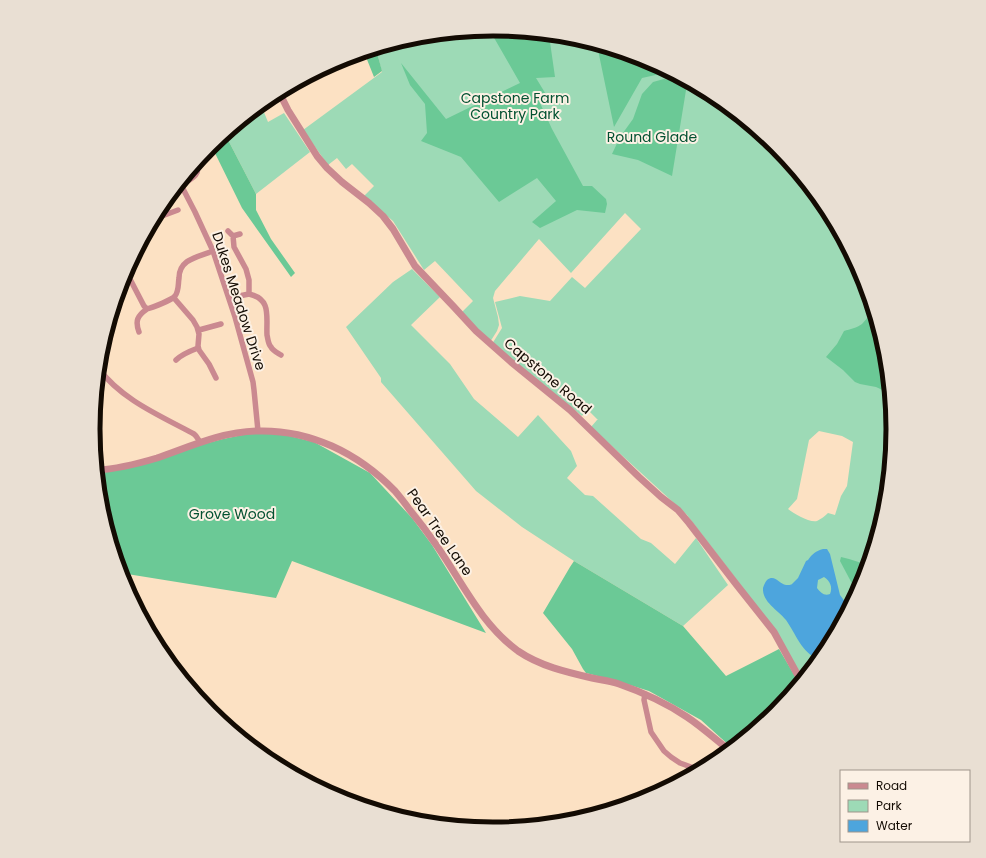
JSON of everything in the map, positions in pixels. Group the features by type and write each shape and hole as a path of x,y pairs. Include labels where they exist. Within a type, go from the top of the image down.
{"street":[{"name":"Capstone Road","path":"282,98 317,156 342,182 383,216 415,266 476,331 511,362 570,410 661,497 678,510 774,632 798,676"},
{"path":"190,180 194,178 197,171"},
{"name":"Dukes Meadow Drive","path":"182,188 213,251 229,298 253,382 258,431"},
{"path":"163,216 178,210"},
{"path":"228,231 233,236 234,247 245,265 249,280 249,294"},
{"path":"233,236 240,234"},
{"path":"139,332 137,319 140,314 147,309 174,298 178,289 179,273 182,266 191,259 213,251"},
{"path":"130,280 147,309"},
{"path":"229,298 249,294 262,299 267,310 268,341 272,349 281,355"},
{"path":"174,298 193,320 198,330 198,348 209,364 216,378"},
{"path":"198,330 221,324"},
{"path":"176,360 187,352 198,348"},
{"path":"104,375 108,381 126,396 194,434 200,442"},
{"name":"Pear Tree Lane","path":"102,469 128,466 200,442 230,434 258,431 286,432 302,435 330,445 350,456 376,474 396,492 432,539 487,622 501,637 518,651 550,668 618,684 645,694 687,717 724,746"},
{"path":"645,694 644,700 651,732 664,751 680,763 692,767"}],"green space":[{"name":"Capstone Farm Country Park","path":"493,36 519,37 544,39 595,49 643,66 667,77 690,89 732,117 771,151 805,190 820,211 845,255 856,279 873,327 883,378 886,429 885,455 883,480 873,531 856,579 833,626 820,647 800,674 743,588 687,515 591,427 598,420 587,409 582,416 492,344 502,328 495,302 520,296 550,301 572,277 585,288 641,229 625,213 571,273 539,239 495,291 493,298 499,325 490,342 461,313 473,301 435,261 424,270 393,221 364,196 374,186 352,164 346,169 337,158 328,165 303,130 382,72 377,54 391,49 442,39","holes":["819,431 842,436 853,442 847,486 841,496 835,515 828,513 817,521 814,521 806,519 788,509 797,499 809,440"]},
{"name":"Capstone Farm Country Park","path":"493,36 550,40 555,77 536,78 547,96 540,103 552,129 583,186 592,186 606,199 607,204 605,213 577,210 540,228 532,222 556,201 537,178 499,202 461,157 421,141 427,133 425,104 410,85 401,63 446,119 520,83"},
{"path":"598,50 660,74 642,78 614,127"},
{"path":"377,54 382,71 374,77 366,57"},
{"name":"Round Glade","path":"664,79 676,82 686,87 672,176 638,160 612,154 620,137 633,119 642,94 653,82"},
{"path":"263,110 268,122 284,113 310,152 256,194 228,140"},
{"path":"228,140 256,194 256,210 271,239 295,273 291,277 242,208 214,152"},
{"path":"412,269 440,297 411,325 450,364 474,399 518,437 538,415 571,451 577,466 567,478 585,495 593,496 641,539 651,543 675,564 696,538 728,585 683,626 574,561 522,527 476,491 381,382 381,378 346,327 393,282"},
{"path":"869,316 878,352 884,391 876,387 855,382 843,370 826,357 837,344 844,331 862,324"},
{"name":"Grove Wood","path":"247,434 281,434 314,442 370,473 412,518 432,545 486,633 292,561 276,598 128,574 113,531 102,471"},
{"path":"841,557 862,563 853,586 840,561"},
{"path":"574,561 683,626 726,676 779,649 796,678 771,707 728,744 701,720 649,691 586,673 572,649 543,613"}],"water":[{"path":"827,549 830,554 840,595 845,602 833,626 813,657 803,648 783,616 771,606 765,598 763,588 767,580 770,578 786,585 792,584 798,578 806,561 814,553","holes":["824,577 829,582 831,587 830,594 823,594 817,588 818,580"]}]}
